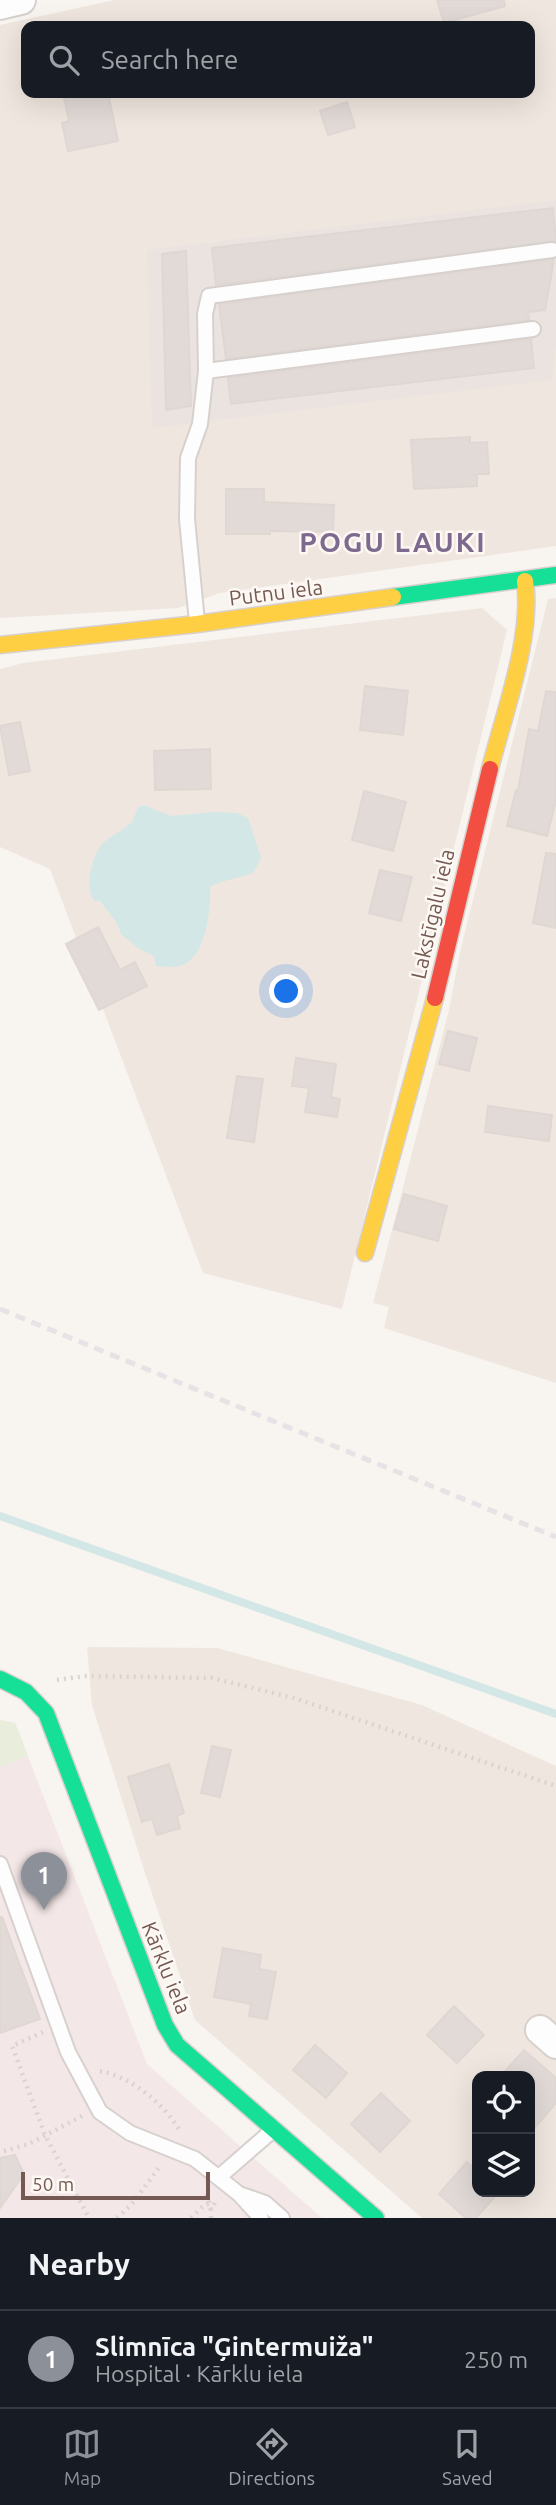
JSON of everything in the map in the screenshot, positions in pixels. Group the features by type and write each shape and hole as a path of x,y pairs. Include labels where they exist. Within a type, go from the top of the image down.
{"street":[{"path":"0,5 21,0"},
{"name":"Putnu iela","path":"0,645 197,624 556,575"},
{"name":"Lakstīgalu iela","path":"365,1253 436,993 524,637 528,603 525,581"},
{"name":"Kārklu iela","path":"7,1682 35,1699 46,1713 165,2025 177,2045 376,2218"}],"lane":[{"path":"197,624 187,519 188,458 200,424 206,371 205,314 209,296 552,250"},
{"path":"206,371 533,329"},
{"path":"0,1864 58,2026 97,2108 130,2133 195,2159 239,2194 261,2218"},
{"path":"0,1913 15,1908"},
{"path":"219,2178 274,2129"},
{"path":"239,2194 265,2203 282,2218"}],"path":[{"path":"7,1682 86,1676 212,1678 294,1698 556,1786"},
{"path":"58,2026 12,2046 45,2135 89,2218"},
{"path":"4,2151 29,2144 97,2108"},
{"path":"117,2218 131,2205 172,2151"},
{"path":"191,2218 203,2206 217,2199 211,2210 211,2218"}],"shaded area":[{"path":"114,0 556,0 556,546 220,593 178,608 0,618 0,25"},
{"path":"556,200 556,344 552,380 152,428 147,250"},
{"path":"556,598 556,1383 384,1328 389,1307 373,1303 449,1010 460,952 548,599"},
{"path":"482,608 507,630 342,1309 203,1273 50,869 0,847 0,669 23,663"},
{"path":"144,805 171,816 237,813 248,818 261,858 253,873 210,887 208,920 201,945 188,962 176,967 156,966 154,956 138,948 121,934 117,923 100,901 95,901 91,895 90,872 99,849 106,840 131,823 138,807"},
{"path":"87,1647 217,1648 422,1705 556,1766 556,2218 422,2218 195,2020 92,1705"},
{"path":"0,1720 15,1723 147,2064 322,2218 0,2218"}],"green space":[{"path":"0,1720 15,1723 28,1756 0,1767"}],"building":[{"path":"437,0 504,0 505,6 443,21"},
{"path":"64,98 109,98 118,141 68,151 62,123 69,121"},
{"path":"347,102 355,127 328,135 320,111"},
{"path":"553,208 556,241 216,285 212,248"},
{"path":"186,251 191,406 166,410 162,254"},
{"path":"554,259 545,310 528,312 529,320 226,359 219,304"},
{"path":"531,339 534,368 231,404 228,378"},
{"path":"470,437 470,443 487,442 489,474 477,474 477,486 414,489 411,440"},
{"path":"226,489 264,489 264,502 334,505 333,532 270,531 270,534 226,534"},
{"path":"365,686 408,691 403,735 360,730"},
{"path":"546,691 556,692 556,801 547,836 507,826 518,790 529,729 538,731"},
{"path":"20,722 30,771 9,775 0,726"},
{"path":"210,749 211,789 155,790 154,751"},
{"path":"364,791 406,802 393,851 352,840"},
{"path":"546,853 556,854 556,928 533,923"},
{"path":"380,870 412,877 401,921 369,913"},
{"path":"98,927 120,970 135,962 147,986 99,1010 66,944"},
{"path":"448,1031 477,1038 469,1071 439,1064"},
{"path":"296,1058 336,1064 331,1097 340,1099 337,1117 305,1112 309,1088 292,1086"},
{"path":"237,1076 263,1079 254,1142 227,1138"},
{"path":"488,1106 552,1115 549,1141 485,1132"},
{"path":"404,1194 447,1206 438,1241 394,1229"},
{"path":"212,1746 231,1750 220,1797 201,1793"},
{"path":"169,1764 184,1813 177,1816 180,1828 157,1835 152,1819 142,1822 128,1777"},
{"path":"0,1917 40,2019 0,2033"},
{"path":"223,1948 261,1955 259,1969 276,1972 267,2019 249,2016 251,2004 214,1997"},
{"path":"454,2006 484,2035 457,2063 427,2035"},
{"path":"315,2045 347,2073 326,2098 293,2070"},
{"path":"524,2050 556,2078 556,2103 535,2127 535,2071 505,2071"},
{"path":"381,2093 410,2121 380,2152 351,2124"},
{"path":"15,2155 24,2174 0,2208 0,2158"},
{"path":"467,2162 472,2166 472,2197 495,2197 476,2218 466,2218 439,2194"}],"waterway":[{"path":"0,1516 556,1714"}],"railway":[{"path":"0,1309 556,1537"}],"traffic: fast":[{"path":"393,597 556,575"},
{"path":"0,1679 26,1692 46,1713 165,2025 177,2045 376,2218"}],"traffic: slow":[{"path":"490,769 521,650 525,626 525,581"},
{"path":"0,645 197,624 393,597"},
{"path":"365,1253 435,998"}],"traffic: jam":[{"path":"435,998 490,769"}],"place":[{"name":"Slimnīca \"Ģintermuiža\"","path":"44,1910"}],"district":[{"name":"POGU LAUKI","path":"393,542"}]}
